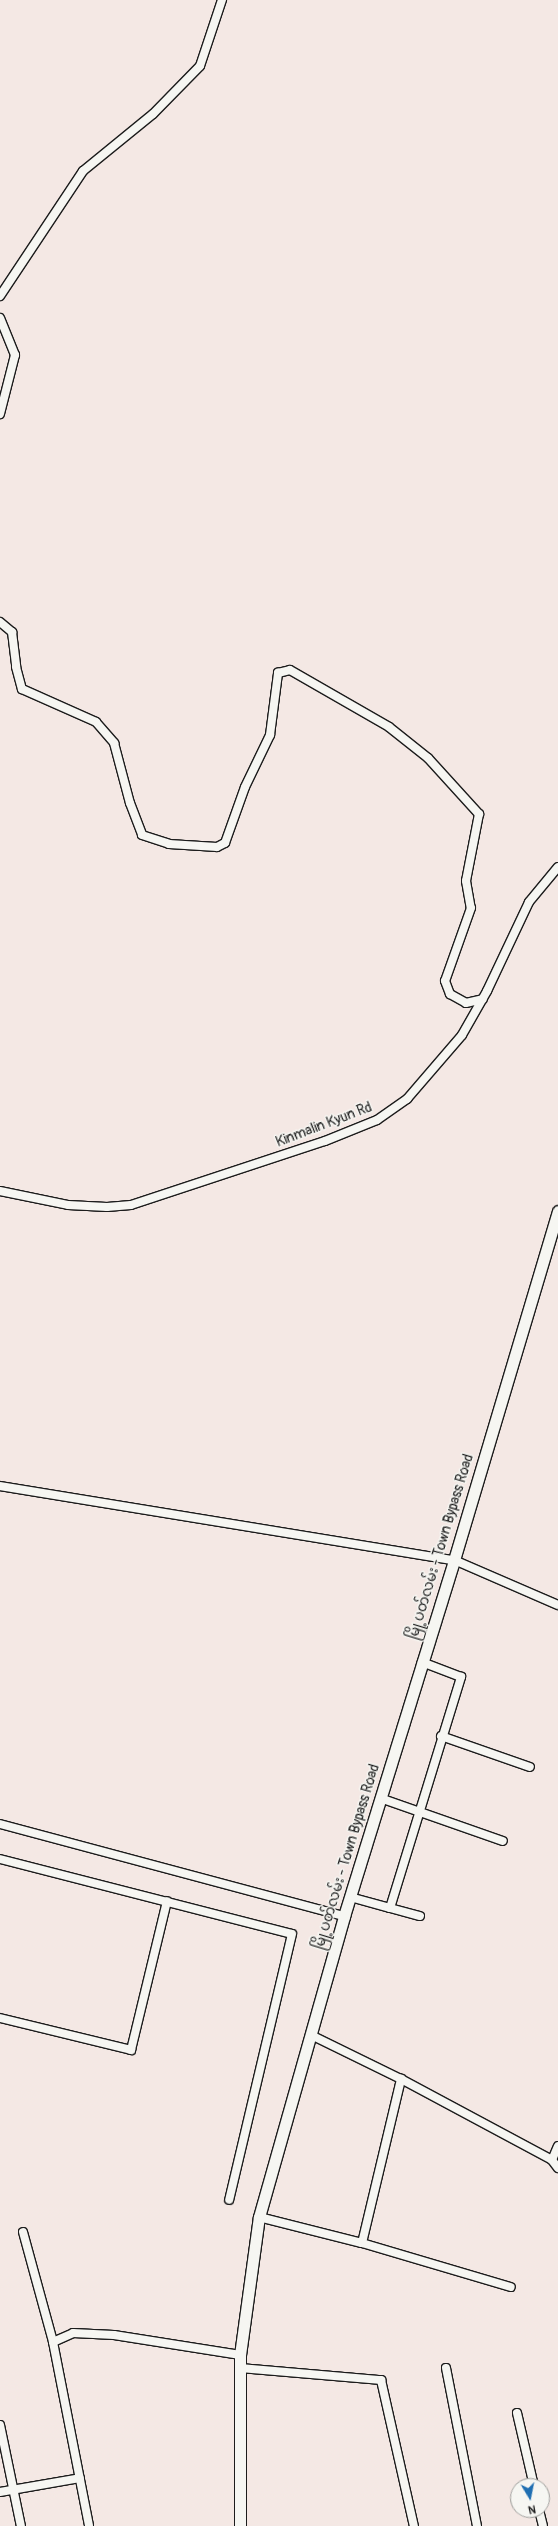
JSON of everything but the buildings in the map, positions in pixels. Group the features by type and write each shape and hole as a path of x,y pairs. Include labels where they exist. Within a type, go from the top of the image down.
{"main road":[{"name":"မြို့ပတ်လမ်း - Town Bypass Road","path":"240,2526 240,2355 259,2217 344,1916 454,1560 558,1211"}],"street":[{"path":"0,296 83,171 153,114 200,66 222,0"},
{"path":"0,318 15,355 0,414"},
{"path":"0,622 12,632 16,667 22,689 96,722 114,743 130,803 142,835 169,844 217,847 225,843 245,787 270,735 278,673 290,670 388,727 428,758 479,814 466,881 471,908 444,981 450,994 466,1003 483,999"},
{"name":"Kinmalin Kyun Rd","path":"0,1191 68,1205 107,1207 131,1205 311,1146 377,1120 406,1099 462,1035 483,999 529,902 558,867"},
{"path":"0,1486 454,1560 558,1605"},
{"path":"390,1908 460,1677 422,1662"},
{"path":"441,1736 530,1767"},
{"path":"380,1798 503,1840"},
{"path":"0,1824 344,1916"},
{"path":"0,1859 292,1934 229,2200"},
{"path":"350,1897 420,1916"},
{"path":"0,2018 131,2050 167,1901"},
{"path":"311,2036 401,2079 552,2160 558,2168"},
{"path":"362,2243 401,2079"},
{"path":"552,2160 558,2146"},
{"path":"259,2217 362,2243 511,2287"},
{"path":"23,2232 53,2342 89,2526"},
{"path":"53,2342 74,2333 114,2335 240,2355"},
{"path":"240,2368 380,2380 414,2526"},
{"path":"446,2368 477,2526"},
{"path":"517,2413 532,2478"},
{"path":"0,2425 21,2526"},
{"path":"0,2492 80,2478"}]}
